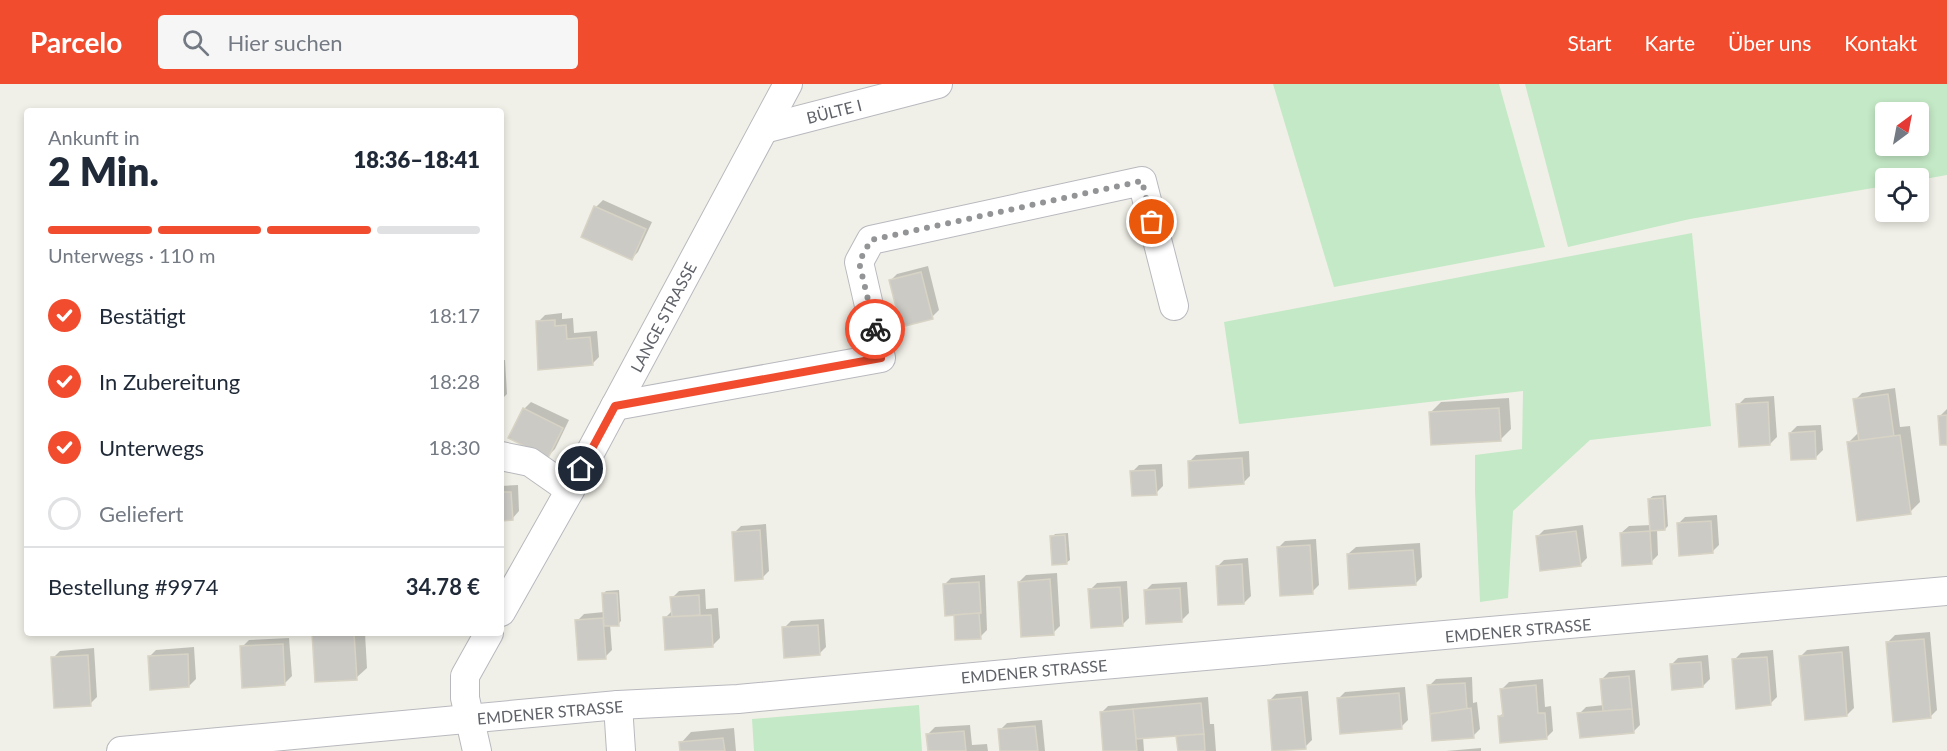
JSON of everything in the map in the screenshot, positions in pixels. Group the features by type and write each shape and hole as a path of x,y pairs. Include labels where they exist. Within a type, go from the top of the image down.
{"street":[{"name":"LANGE STRASSE","path":"504,607 570,490 788,84"},
{"name":"BÜLTE I","path":"764,129 938,84"},
{"path":"615,406 881,358 859,262 871,240 1142,181 1174,306"},
{"path":"504,457 530,462 570,490"},
{"name":"EMDENER STRASSE","path":"121,751 618,705 738,699 1947,591"},
{"path":"477,751 477,742 465,698 465,676 487,636"},
{"path":"618,705 621,751"}],"green space":[{"path":"1273,84 1499,84 1545,247 1334,287"},
{"path":"1525,84 1947,84 1947,175 1929,178 1929,168 1875,168 1875,188 1690,219 1568,247"},
{"path":"1692,233 1711,426 1590,440 1513,511 1508,598 1480,602 1475,455 1522,449 1523,391 1239,424 1224,322"},
{"path":"919,705 922,751 754,751 752,719"}],"building":[{"path":"594,206 646,229 632,260 581,237"},
{"path":"921,272 933,319 901,327 889,280"},
{"path":"555,320 555,326 566,325 567,339 590,337 593,365 538,370 536,321"},
{"path":"1888,394 1894,436 1859,441 1853,399"},
{"path":"1768,402 1770,445 1739,447 1736,404"},
{"path":"523,408 563,428 548,458 508,438"},
{"path":"1499,408 1501,441 1431,445 1429,412"},
{"path":"1947,415 1947,445 1940,445 1938,416"},
{"path":"1815,431 1816,459 1791,460 1789,433"},
{"path":"1900,435 1911,514 1857,521 1847,442"},
{"path":"1242,458 1244,484 1189,488 1188,461"},
{"path":"1155,470 1157,495 1132,496 1130,471"},
{"path":"504,492 511,492 513,520 504,521"},
{"path":"1663,498 1665,530 1650,531 1648,499"},
{"path":"1711,521 1713,553 1679,556 1677,523"},
{"path":"760,530 763,579 735,581 732,532"},
{"path":"1576,531 1581,566 1540,571 1536,536"},
{"path":"1650,531 1652,564 1622,566 1620,533"},
{"path":"1065,535 1067,564 1052,565 1050,536"},
{"path":"1310,545 1313,594 1280,596 1277,547"},
{"path":"1413,550 1416,585 1349,589 1347,554"},
{"path":"1242,564 1244,604 1218,605 1216,566"},
{"path":"1050,579 1054,635 1021,637 1018,582"},
{"path":"979,582 981,613 945,616 943,584"},
{"path":"1120,587 1123,626 1091,628 1088,589"},
{"path":"1180,588 1182,622 1146,624 1144,590"},
{"path":"602,593 617,593 619,626 604,626"},
{"path":"699,595 700,615 672,617 670,597"},
{"path":"979,613 981,639 955,640 954,615"},
{"path":"711,615 713,647 665,650 663,617"},
{"path":"603,618 606,659 578,660 575,620"},
{"path":"818,625 820,655 784,658 782,627"},
{"path":"312,636 354,636 357,680 315,682"},
{"path":"1924,639 1931,718 1893,722 1886,642"},
{"path":"283,644 285,685 242,688 240,646"},
{"path":"1842,652 1847,716 1805,720 1799,656"},
{"path":"188,654 189,687 150,690 148,656"},
{"path":"88,655 91,706 54,708 51,657"},
{"path":"1767,657 1771,705 1736,709 1732,659"},
{"path":"1701,662 1703,687 1672,690 1670,664"},
{"path":"1629,676 1632,709 1603,711 1600,679"},
{"path":"1465,683 1467,709 1430,714 1427,685"},
{"path":"1536,685 1538,713 1545,713 1547,739 1500,743 1498,716 1503,716 1500,689"},
{"path":"1399,693 1402,729 1340,734 1337,698"},
{"path":"1301,697 1306,749 1272,751 1268,700"},
{"path":"1201,703 1204,734 1136,739 1133,709"},
{"path":"1471,708 1474,738 1432,741 1430,714"},
{"path":"1133,709 1137,751 1103,751 1100,712"},
{"path":"1632,709 1634,733 1580,738 1577,713"},
{"path":"1035,726 1038,751 1000,751 998,729"},
{"path":"964,731 966,751 928,751 926,734"},
{"path":"1204,734 1205,751 1178,751 1176,736"},
{"path":"723,738 725,751 680,751 679,742"}],"way so far":[{"path":"875,329 859,262 871,240 1142,181 1152,222"}],"route":[{"path":"581,469 615,406 881,358 875,329"}]}
